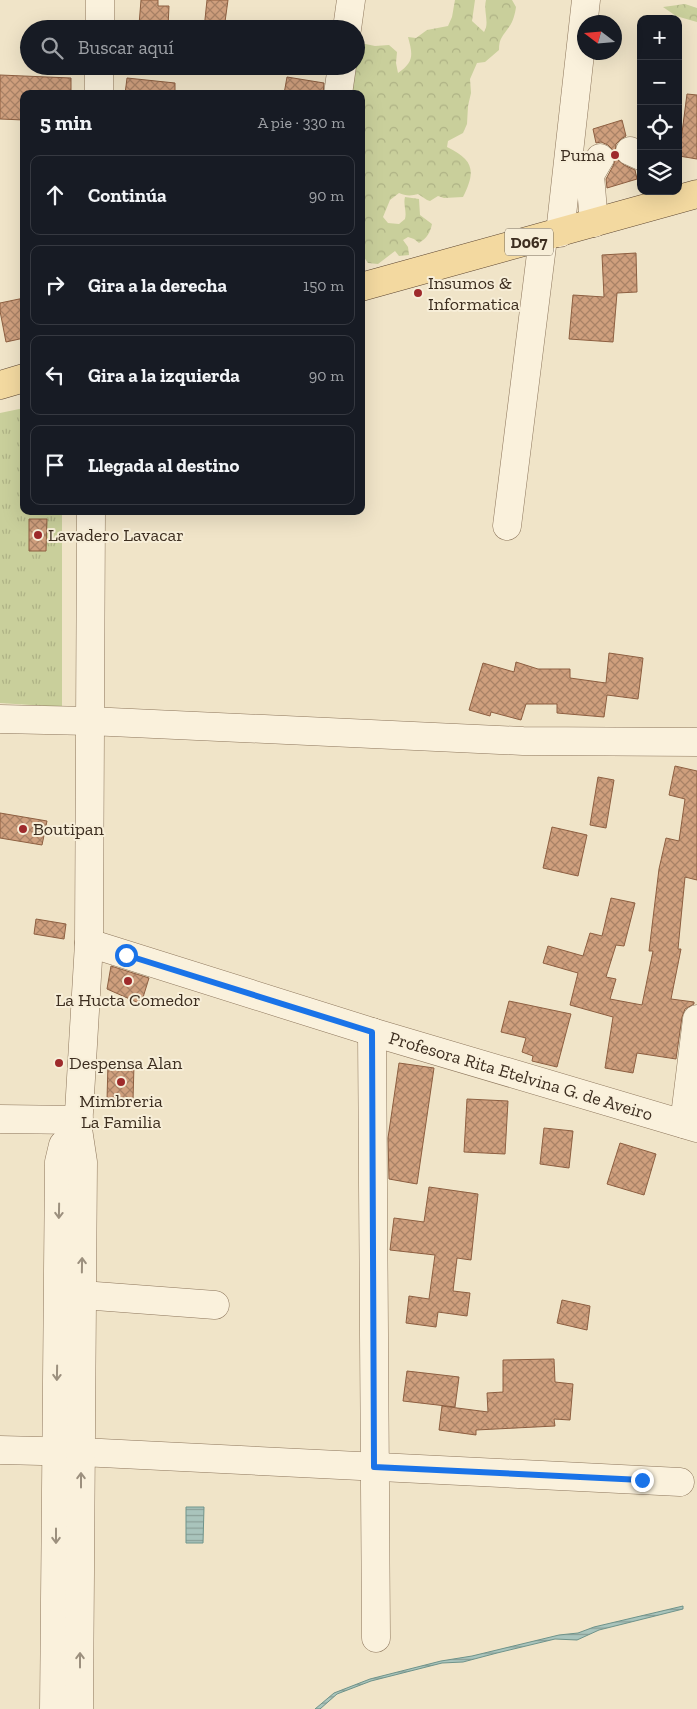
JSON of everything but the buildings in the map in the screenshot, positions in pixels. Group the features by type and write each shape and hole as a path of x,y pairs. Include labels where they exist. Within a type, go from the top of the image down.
{"main road":[{"name":"D067","path":"365,287 594,223 684,195"},
{"path":"0,385 20,379"}],"street":[{"path":"100,0 100,20"},
{"path":"348,20 351,0"},
{"path":"507,526 586,0"},
{"path":"99,90 100,75"},
{"path":"339,90 341,75"},
{"path":"594,223 590,175 600,158"},
{"path":"54,1709 69,1451 82,1295 83,1162 79,1124 89,943 91,515"},
{"path":"0,719 89,720 524,741 697,742"},
{"name":"Profesora Rita Etelvina G. de Aveiro","path":"89,943 372,1032 691,1126"},
{"path":"691,1126 697,1019"},
{"path":"372,1032 376,1638"},
{"path":"0,1119 79,1124"},
{"path":"79,1124 63,1145 59,1162 80,1709"},
{"path":"82,1295 215,1304"},
{"path":"0,1450 69,1451 680,1482"}],"green space":[{"path":"455,0 475,0 472,21 484,32 486,28 486,0 512,0 516,7 512,23 503,35 499,50 485,62 477,63 470,79 471,93 467,124 463,133 448,141 447,147 463,157 470,167 470,180 463,197 444,198 438,196 430,201 418,194 404,195 399,193 390,200 383,217 388,223 399,224 405,219 405,197 419,199 420,215 432,224 430,230 419,243 408,237 403,240 408,247 409,255 399,256 395,251 378,264 368,263 365,259 365,90 325,90 327,75 365,75 365,44 375,46 389,45 397,52 396,63 398,73 410,62 411,49 408,37 416,38 427,30 448,26 452,17"},
{"path":"685,4 697,8 697,22 682,18 682,15 675,15 663,7"},
{"path":"20,409 20,515 62,515 62,707 0,703 0,413"}],"water":[{"path":"186,1507 204,1507 203,1543 186,1543"},
{"path":"683,1606 683,1609 599,1630 577,1640 555,1639 463,1662 442,1663 371,1681 337,1694 320,1709 315,1709 334,1693 370,1679 441,1661 472,1656 559,1635 578,1633 594,1627"}],"place":[{"name":"Puma","path":"615,155"},
{"name":"Insumos & Informatica","path":"418,293"},
{"name":"Lavadero Lavacar","path":"38,535"},
{"name":"Boutipan","path":"23,829"},
{"name":"La Hucta Comedor","path":"128,981"},
{"name":"Despensa Alan","path":"59,1063"},
{"name":"Mimbreria La Familia","path":"121,1082"}],"route":[{"path":"126,955 372,1032 374,1467 642,1480"}]}
